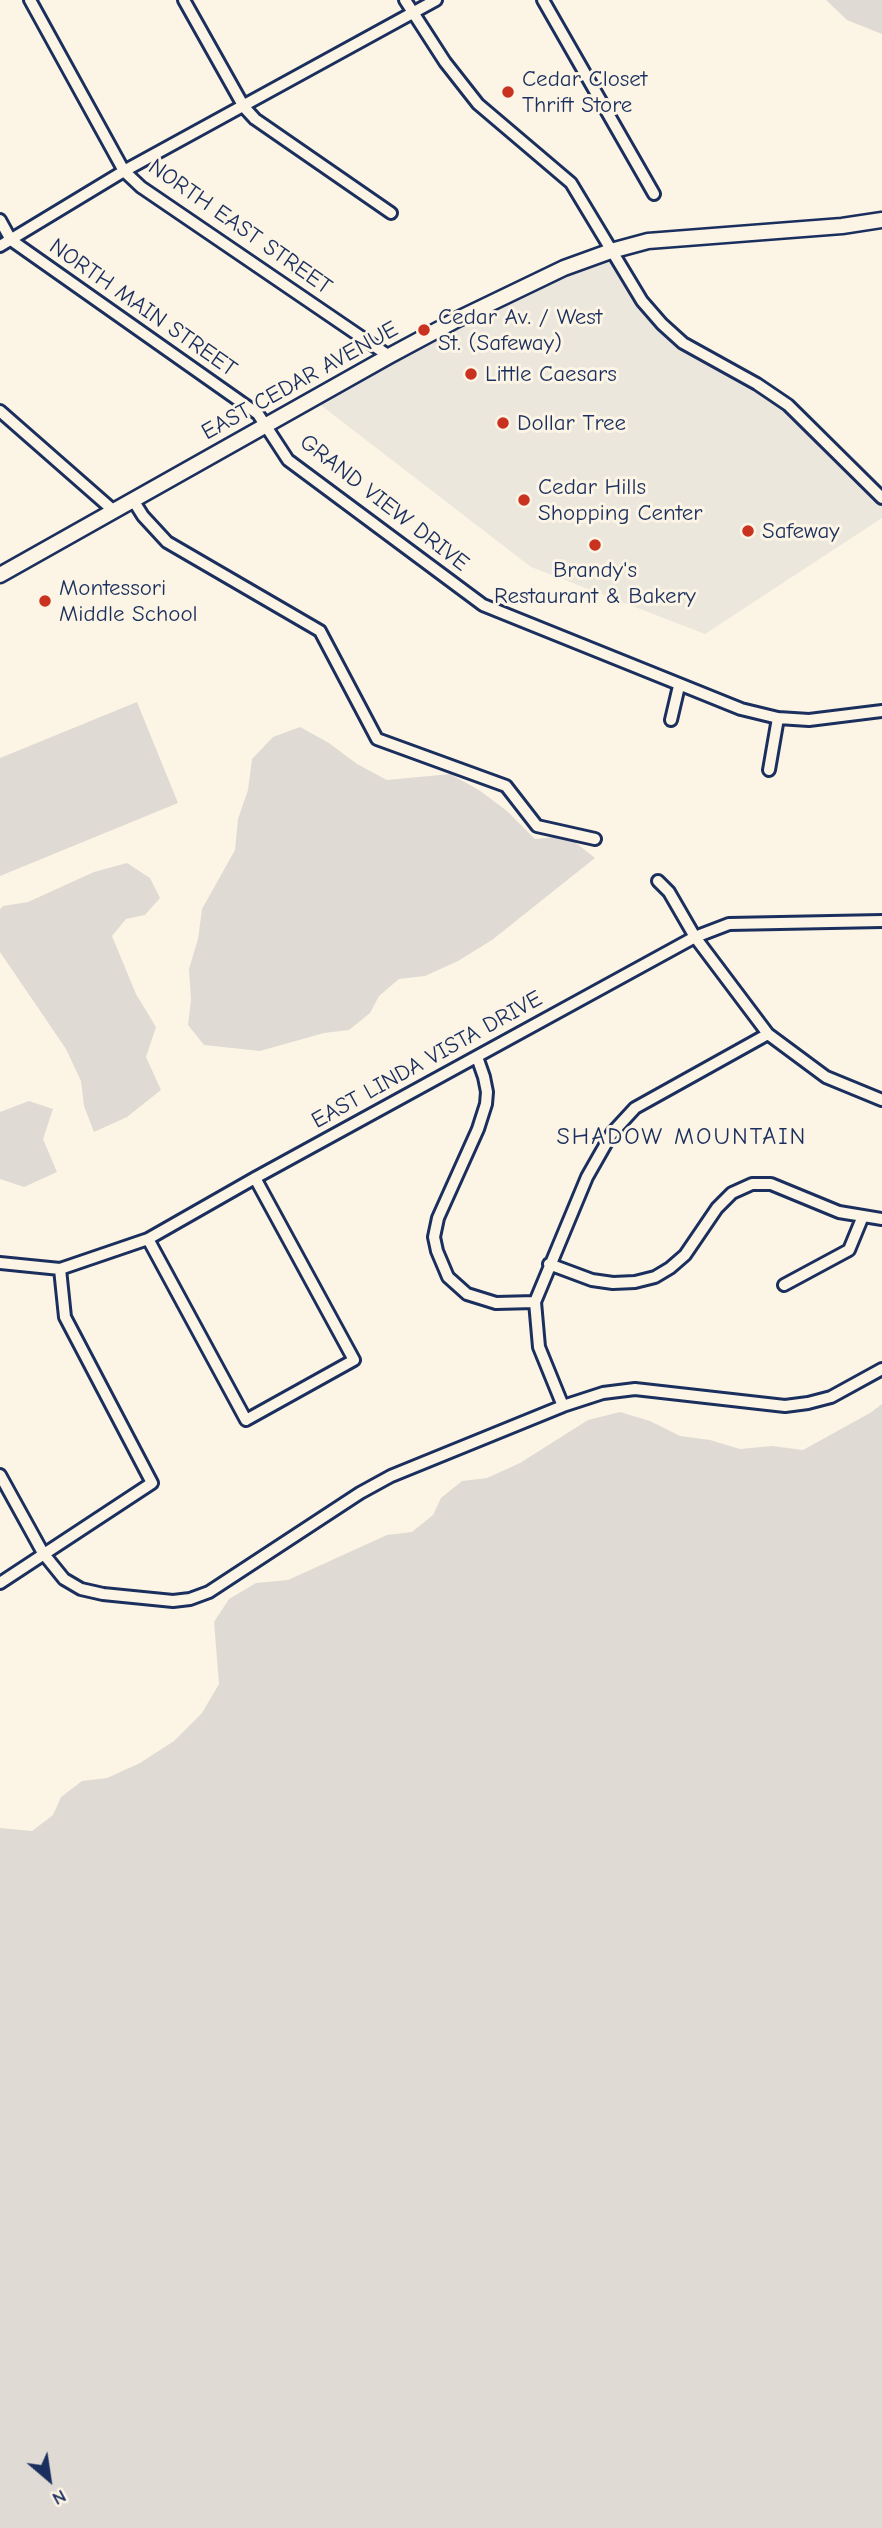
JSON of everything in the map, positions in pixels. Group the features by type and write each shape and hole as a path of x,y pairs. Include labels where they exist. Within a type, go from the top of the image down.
{"main road":[{"name":"EAST CEDAR AVENUE","path":"0,575 389,356 536,280 611,251 658,240 842,226 882,220"}],"street":[{"name":"NORTH EAST STREET","path":"30,0 124,171 141,187 389,356"},
{"path":"184,0 244,107 255,119 391,213"},
{"path":"405,0 478,104 552,164 571,183 642,301 667,329 694,350 757,384 788,405 882,498"},
{"path":"0,246 124,171 436,0"},
{"path":"543,0 654,194"},
{"name":"NORTH MAIN STREET","path":"0,220 11,240 258,414 266,427"},
{"path":"0,411 114,511"},
{"name":"GRAND VIEW DRIVE","path":"266,427 288,460 303,473 483,605 679,686 741,709 778,719 809,720 882,711"},
{"path":"133,500 148,522 167,542 320,631 377,739 506,786 537,826 595,839"},
{"path":"671,720 679,686"},
{"path":"769,770 778,719"},
{"path":"658,881 669,892 695,937 768,1034 826,1077 882,1100"},
{"name":"EAST LINDA VISTA DRIVE","path":"0,1263 61,1269 148,1239 695,937 729,924 882,921"},
{"path":"563,1406 539,1347 535,1303 587,1177 623,1119 635,1108 768,1034"},
{"path":"477,1057 486,1084 486,1104 478,1129 438,1218 434,1237 437,1251 448,1277 467,1294 496,1303 535,1303"},
{"path":"148,1239 246,1420 354,1360 255,1178"},
{"path":"550,1264 592,1280 613,1283 635,1282 655,1277 685,1255 717,1208 732,1193 752,1184 771,1184 839,1212 882,1219"},
{"path":"784,1285 849,1250 863,1216"},
{"path":"0,1583 152,1483 65,1317 61,1269"},
{"path":"0,1475 43,1553 64,1579 81,1589 103,1594 150,1600 190,1599 209,1592 360,1493 391,1476 563,1406 603,1393 635,1389 785,1406 831,1397 882,1369"}],"shaded area":[{"path":"826,0 882,0 882,34 847,20"},
{"path":"611,251 667,329 773,394 882,499 882,518 705,634 531,567 314,400 389,356"},
{"path":"137,702 178,803 0,876 0,758"},
{"path":"300,727 387,780 450,774 479,790 507,811 535,839 567,836 595,858 492,940 458,961 425,976 399,979 379,996 370,1013 349,1030 324,1033 260,1051 204,1045 188,1025 191,1000 189,969 198,939 202,909 235,850 238,819 248,790 252,759 273,737"},
{"path":"127,863 150,878 160,898 145,915 126,919 112,936 136,994 156,1027 146,1057 161,1090 127,1117 94,1132 84,1106 81,1081 66,1049 0,952 0,909 3,906 28,902 94,872"},
{"path":"29,1101 53,1109 43,1139 57,1172 24,1187 0,1179 0,1112"},
{"path":"882,1404 882,2528 0,2528 0,1828 32,1831 53,1815 61,1797 82,1781 107,1778 140,1763 174,1741 202,1713 219,1684 214,1622 229,1599 256,1583 288,1580 387,1535 412,1532 433,1515 441,1498 462,1481 487,1478 520,1463 588,1420 620,1412 650,1421 680,1436 710,1440 740,1449 772,1446 803,1450"}],"place":[{"name":"Cedar Closet Thrift Store","path":"508,92"},
{"name":"Cedar Av. / West St. (Safeway)","path":"424,330"},
{"name":"Little Caesars","path":"471,374"},
{"name":"Dollar Tree","path":"503,423"},
{"name":"Cedar Hills Shopping Center","path":"524,500"},
{"name":"Safeway","path":"748,531"},
{"name":"Brandy's Restaurant & Bakery","path":"595,545"},
{"name":"Montessori Middle School","path":"45,601"}],"district":[{"name":"SHADOW MOUNTAIN","path":"682,1137"}]}
